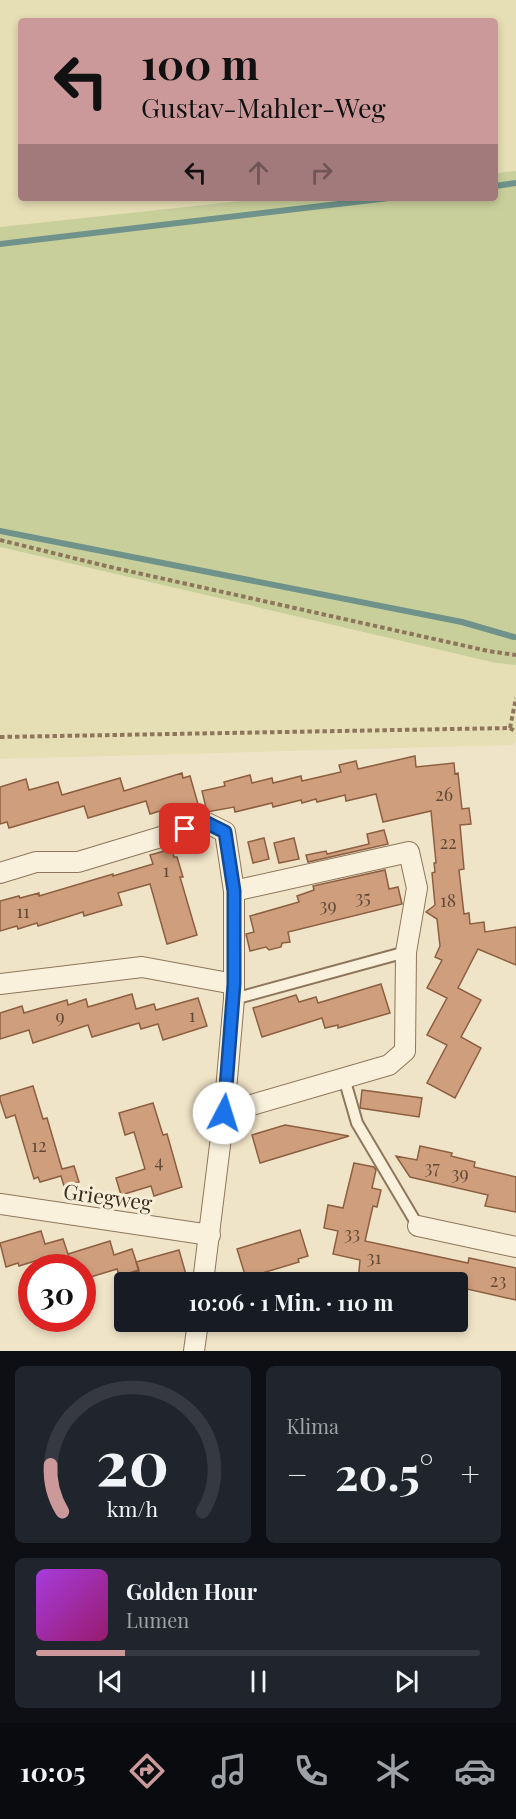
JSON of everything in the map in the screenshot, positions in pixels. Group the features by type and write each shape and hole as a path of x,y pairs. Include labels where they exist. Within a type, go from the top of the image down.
{"street":[{"path":"0,873 36,862 78,862 207,823 225,832 234,891 234,991 224,1113 204,1272"},
{"path":"224,1113 389,1065 405,1051 406,952 417,888 409,852 234,891"},
{"path":"0,984 142,967 234,991"},
{"name":"Griegweg","path":"0,1204 210,1235"},
{"path":"418,1226 516,1247"},
{"path":"194,1351 197,1332"}],"lane":[{"path":"234,991 406,952"},
{"path":"344,1078 357,1123 418,1226"}],"path":[{"path":"0,540 476,649 516,655"},
{"path":"510,728 516,698"},
{"path":"0,737 510,728 516,732"}],"shaded area":[{"path":"0,0 516,0 516,171 498,173 498,18 18,18 18,201 240,201 0,227"},
{"path":"0,547 496,663 516,665 516,741 514,745 0,759"}],"green space":[{"path":"516,171 516,665 496,663 0,547 0,227 240,201 498,201 498,173"}],"building":[{"path":"415,756 416,767 454,763 455,774 458,773 462,809 469,808 471,824 460,825 464,869 459,870 464,914 469,913 470,924 484,922 485,932 516,927 516,965 478,949 458,988 481,1000 461,1037 481,1048 455,1098 427,1083 447,1045 427,1035 447,998 427,988 442,960 435,957 440,946 437,919 426,912 435,905 432,873 435,872 434,863 436,863 431,811 383,822 376,794 346,801 345,795 317,802 316,799 302,803 301,800 273,807 272,803 235,812 234,807 207,812 202,791 225,786 224,782 250,775 252,783 272,778 273,783 301,776 302,781 341,772 339,765 356,761 358,769"},
{"path":"182,773 183,778 190,776 198,804 161,815 160,811 150,814 146,801 88,818 84,806 9,828 7,822 0,824 0,787 26,779 29,790 58,782 62,795 120,778 124,791"},
{"path":"384,830 388,844 308,862 306,855 326,851 327,854 369,844 367,834"},
{"path":"264,838 269,859 253,863 248,842"},
{"path":"294,838 299,859 279,863 274,843"},
{"path":"172,849 183,877 180,877 197,935 167,944 150,884 118,893 122,905 84,916 83,912 38,926 37,923 18,929 17,926 0,931 0,901 39,893 39,896 153,864 150,855"},
{"path":"385,870 389,889 398,887 402,904 288,932 290,942 282,943 281,947 269,950 266,947 250,951 246,934 254,932 250,916 299,902 297,896 314,890 313,886"},
{"path":"381,984 390,1013 338,1028 338,1025 325,1028 322,1018 262,1037 253,1008 296,995 299,1002 316,997 318,1003"},
{"path":"132,994 136,1009 154,1004 156,1010 198,998 207,1026 163,1040 158,1024 141,1029 139,1023 92,1037 88,1025 33,1043 29,1030 0,1039 0,1013 22,1006 24,1013 67,1000 68,1005 86,999 88,1007"},
{"path":"33,1086 43,1119 47,1118 62,1169 74,1166 79,1182 64,1186 61,1176 40,1182 38,1177 34,1179 15,1115 6,1118 0,1100 0,1096"},
{"path":"362,1090 422,1098 419,1117 360,1108"},
{"path":"153,1103 163,1135 167,1134 182,1187 154,1196 151,1186 121,1195 116,1178 145,1169 134,1132 125,1135 119,1113"},
{"path":"285,1125 349,1136 260,1163 252,1135"},
{"path":"420,1146 452,1153 451,1156 475,1162 474,1167 516,1177 516,1212 485,1206 488,1195 410,1177 396,1156 417,1160"},
{"path":"354,1163 374,1167 376,1170 372,1188 381,1190 377,1207 373,1206 365,1241 468,1263 469,1258 516,1268 516,1300 468,1289 468,1272 359,1272 360,1260 333,1254 338,1231 324,1228 328,1205 343,1208"},
{"path":"300,1230 308,1256 298,1259 299,1262 266,1272 244,1272 237,1249"},
{"path":"41,1231 45,1244 63,1239 68,1254 18,1254 18,1263 6,1267 0,1243"},
{"path":"110,1241 114,1255 132,1249 139,1270 118,1272 117,1269 96,1275 96,1254 68,1254"},
{"path":"179,1250 185,1272 139,1272 136,1262"}],"waterway":[{"path":"498,186 516,183"},
{"path":"0,244 364,201"},
{"path":"0,531 462,622 514,637"}],"route":[{"path":"185,829 207,823 225,832 234,891 234,999 224,1113"}]}
